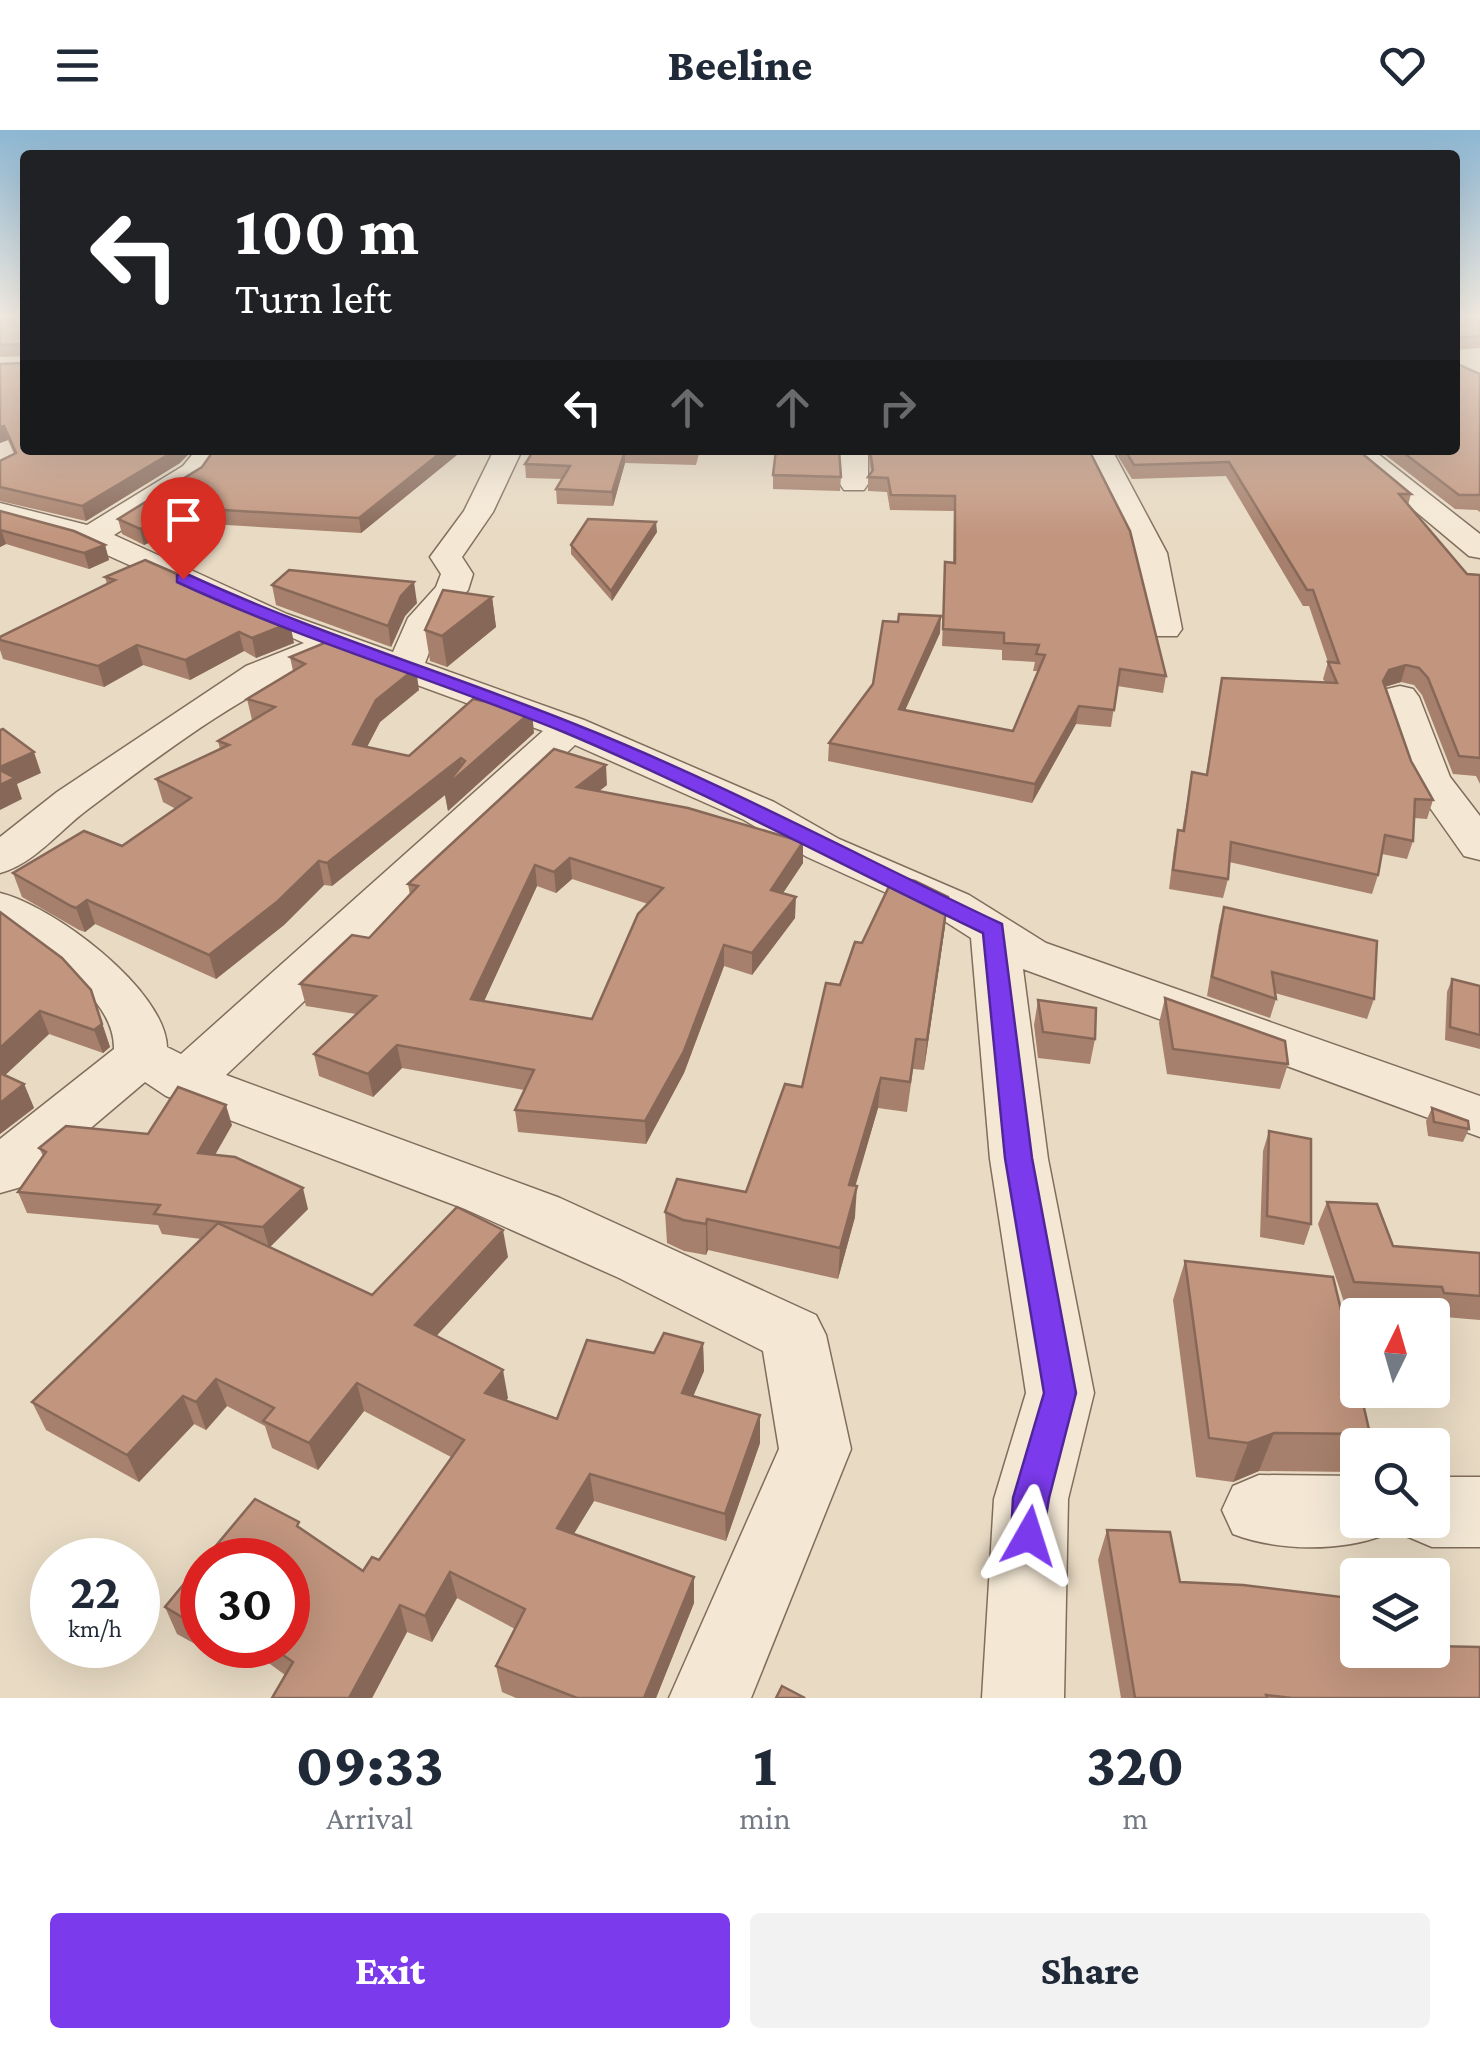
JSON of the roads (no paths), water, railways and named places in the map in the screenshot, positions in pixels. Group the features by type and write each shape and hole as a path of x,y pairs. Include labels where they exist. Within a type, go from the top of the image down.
{"street":[{"path":"73,531 193,472 206,455"},
{"path":"405,667 424,618 451,590 457,574 446,557 478,512 506,455"},
{"path":"854,455 854,484"},
{"path":"1101,455 1151,554 1165,628"},
{"path":"1362,455 1480,549"},
{"path":"5,529 73,531 275,621 570,728 759,811 823,848 994,929 1030,954 1480,1118"},
{"path":"0,859 18,849 72,800 260,674 292,658 344,646 424,618"},
{"path":"1400,697 1430,778 1480,847"},
{"path":"0,1171 162,1069 570,728"},
{"path":"0,907 38,930 111,992 140,1026 162,1069 377,1150 670,1270 793,1335 815,1449 710,1698"},
{"path":"994,929 1018,1158 1060,1393 1031,1498 1023,1698"},
{"path":"1259,1510 1340,1511"},
{"path":"1450,1512 1480,1512"}]}
